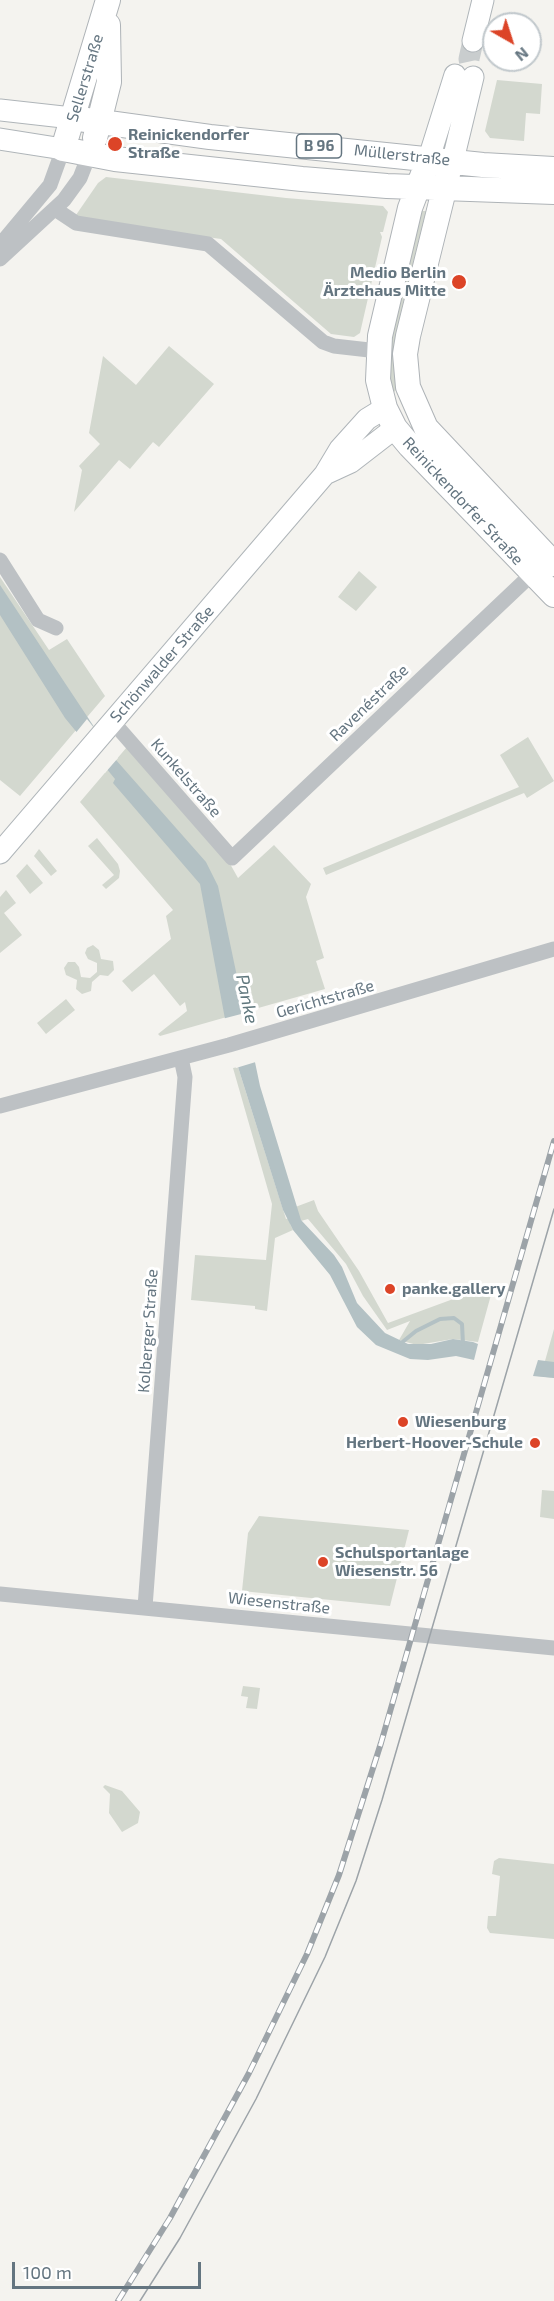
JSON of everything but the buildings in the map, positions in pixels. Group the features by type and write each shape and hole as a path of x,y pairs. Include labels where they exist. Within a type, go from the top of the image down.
{"main road":[{"name":"Sellerstraße","path":"63,149 107,4"},
{"name":"Sellerstraße","path":"90,155 109,82 107,4"},
{"name":"Müllerstraße","path":"72,118 483,165 554,169"},
{"name":"Müllerstraße","path":"63,149 90,155 302,179 418,187 554,192"},
{"name":"Reinickendorfer Straße","path":"429,158 405,229 378,351 378,380 390,418 545,565"},
{"name":"Reinickendorfer Straße","path":"453,160 416,293 408,336 406,370 408,387 426,428 545,565 554,595"},
{"name":"Reinickendorfer Straße","path":"390,418 415,407"}],"street":[{"path":"473,41 483,0"},
{"path":"429,158 464,76 453,160"},
{"name":"Müllerstraße","path":"0,110 72,118"},
{"name":"Müllerstraße","path":"0,139 63,149"},
{"path":"0,245 50,185 63,149"},
{"path":"0,259 56,209 73,189 90,155"},
{"path":"56,209 76,223 208,244 323,342 334,346 378,351"},
{"name":"Schönwalder Straße","path":"0,853 325,474 351,462 390,418"},
{"path":"0,560 38,620 56,628"},
{"name":"Ravenéstraße","path":"232,858 545,565"},
{"name":"Kunkelstraße","path":"107,728 232,858"},
{"name":"Gerichtstraße","path":"0,1106 253,1039 554,949"},
{"name":"Kolberger Straße","path":"145,1607 185,1077 181,1058"},
{"name":"Wiesenstraße","path":"0,1594 554,1648"}],"shaded area":[{"path":"497,80 542,84 540,114 526,113 524,141 490,138 485,131"},
{"path":"106,177 286,198 383,206 388,212 383,232 380,232 382,237 360,333 354,337 331,334 221,239 78,219 76,215 98,183"},
{"path":"421,211 426,211 401,312 397,342 398,388 393,393 389,378 389,350 395,310"},
{"path":"169,346 214,384 159,447 153,442 130,469 119,460 74,512 82,470 79,466 100,444 89,433 103,356 136,385"},
{"path":"359,571 377,587 356,611 338,597"},
{"path":"0,577 49,650 67,639 105,696 20,796 0,780"},
{"path":"0,585 116,760 206,862 218,886 260,1086 301,1220 334,1255 342,1267 357,1303 385,1333 408,1344 431,1344 453,1339 473,1342 478,1344 474,1360 456,1356 428,1360 410,1359 376,1345 357,1327 330,1275 293,1230 283,1210 225,1019 200,884 113,783 115,779 65,718 0,615"},
{"path":"528,737 554,781 527,798 524,793 326,875 323,868 519,787 500,755"},
{"path":"127,747 229,862 238,878 274,845 311,884 306,897 324,958 316,961 325,989 160,1036 158,1034 187,1011 185,1002 180,1006 154,974 132,992 122,981 171,939 166,916 173,910 80,802"},
{"path":"97,838 118,864 120,871 119,878 106,889 102,885 114,875 88,846"},
{"path":"39,849 57,871 51,876 34,856"},
{"path":"27,864 43,883 30,894 16,876"},
{"path":"6,890 16,903 4,913 22,935 0,953 0,897"},
{"path":"93,945 99,950 101,959 113,961 114,970 108,976 100,975 92,982 91,991 82,994 76,989 77,980 66,975 64,968 68,962 75,962 79,967 81,977 90,978 97,972 97,963 88,959 85,953 87,948"},
{"path":"66,999 75,1010 46,1034 37,1023"},
{"path":"238,1067 286,1219 293,1217 290,1209 314,1200 318,1211 359,1271 388,1323 494,1284 478,1342 453,1339 417,1345 399,1340 410,1321 387,1330 363,1296 346,1264 308,1219 290,1224 293,1230 275,1238 267,1311 255,1309 255,1306 191,1300 195,1255 266,1260 272,1204 233,1068"},
{"path":"554,1329 554,1378 537,1376 545,1361"},
{"path":"538,1360 554,1362 554,1378 533,1376"},
{"path":"542,1490 554,1491 554,1519 540,1517"},
{"name":"Schulsportanlage Wiesenstr. 56","path":"259,1516 409,1530 390,1606 242,1591 248,1533"},
{"path":"243,1686 260,1688 257,1709 246,1708 248,1697 241,1696"},
{"path":"105,1785 122,1791 140,1812 138,1823 122,1832 109,1813 110,1794 103,1787"},
{"path":"499,1858 554,1864 554,1939 490,1933 487,1928 488,1916 496,1916 500,1876 492,1874 494,1861"}],"pier":[{"path":"87,719 118,758 105,773 74,735"},
{"path":"245,1013 259,1061 236,1068 222,1019"}],"waterway":[{"path":"400,1344 416,1331 440,1319 454,1318 462,1324 463,1344"}],"tunnel":[{"path":"473,41 469,59 473,77"}],"tram line":[{"path":"140,2301 180,2238 256,2099 325,1957 356,1881 382,1800 554,1209"}],"railway":[{"path":"118,2301 170,2218 249,2073 307,1954 339,1875 381,1743 554,1141"}],"place":[{"name":"Reinickendorfer Straße","path":"115,144"},
{"name":"Medio Berlin Ärztehaus Mitte","path":"459,282"},
{"name":"panke.gallery","path":"390,1289"},
{"name":"Wiesenburg","path":"403,1422"},
{"name":"Herbert-Hoover-Schule","path":"535,1443"},
{"name":"Schulsportanlage Wiesenstr. 56","path":"323,1562"}],"water label":[{"name":"Panke","path":"247,999"}]}
